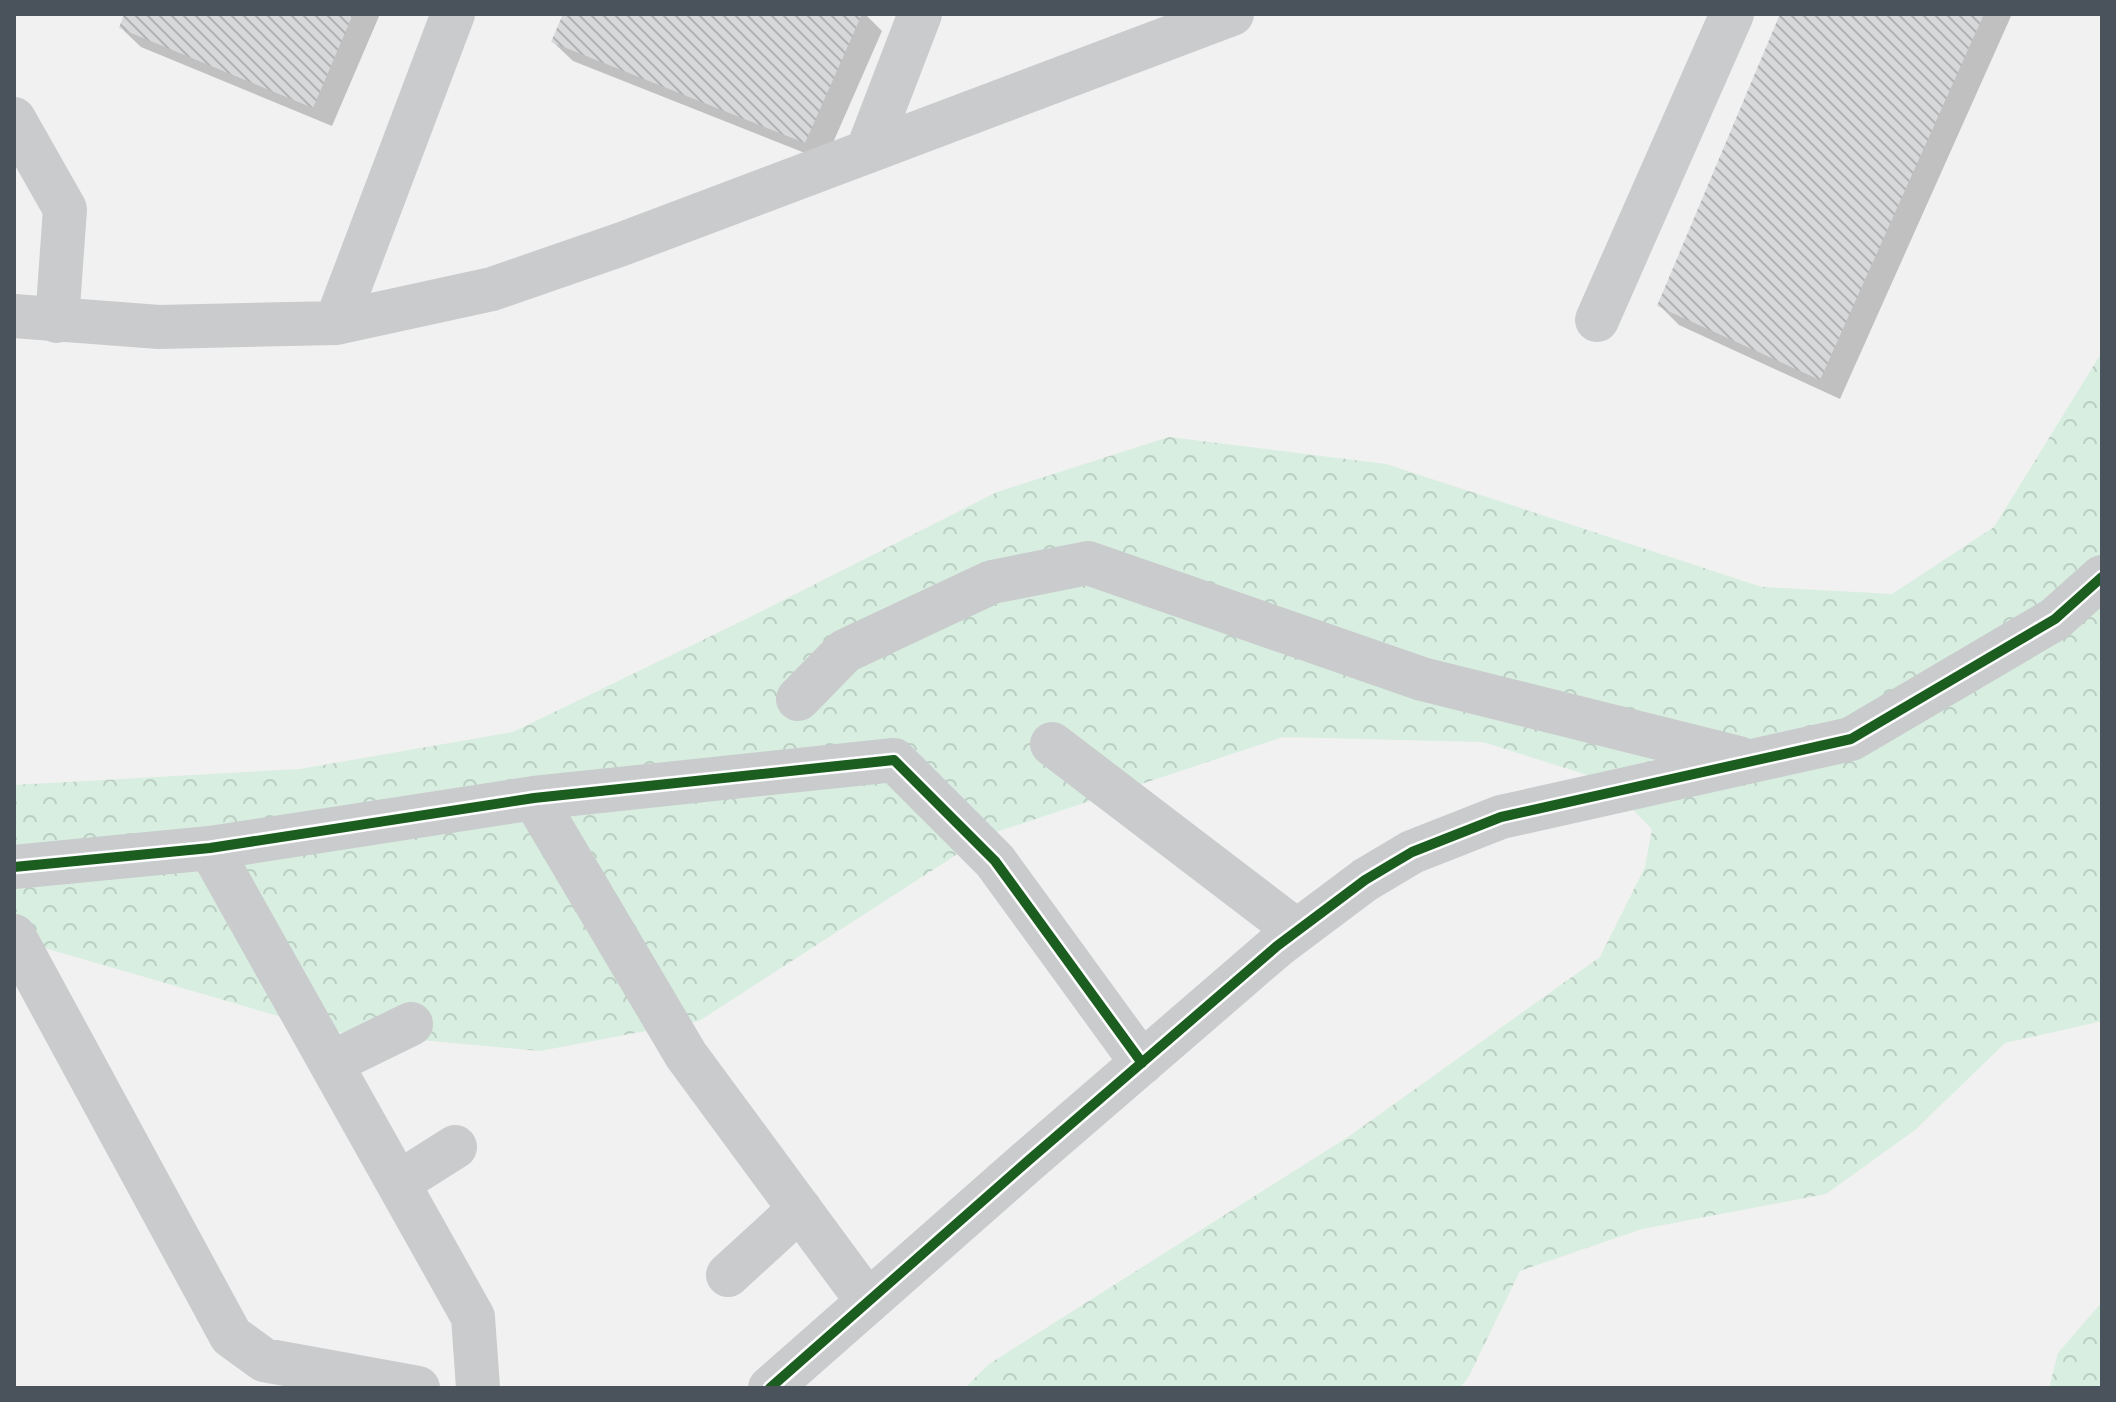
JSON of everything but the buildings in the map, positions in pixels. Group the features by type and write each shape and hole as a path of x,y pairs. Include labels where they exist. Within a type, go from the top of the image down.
{"street":[{"path":"336,323 453,14"},
{"path":"867,152 920,14"},
{"path":"14,316 159,327 336,323 492,289 622,244 1232,14"},
{"path":"1597,320 1731,14"},
{"path":"14,119 65,209 57,321"},
{"path":"798,699 845,651 992,582 1088,563 1422,679 1749,761"},
{"path":"770,1388 1142,1063 1297,931 1365,880 1412,852 1501,817 1851,739 2055,619 2102,577"},
{"path":"1052,744 1297,931"},
{"path":"14,867 210,848 534,798 894,760 995,861 1142,1063"},
{"path":"534,798 686,1055 868,1302"},
{"path":"210,848 473,1317 478,1388"},
{"path":"14,936 231,1336 261,1374 418,1388"},
{"path":"331,1063 411,1024"},
{"path":"398,1183 455,1147"},
{"path":"728,1275 800,1209"}],"green space":[{"path":"2102,352 2102,1021 2005,1043 1915,1130 1826,1194 1642,1229 1520,1271 1469,1376 1460,1388 965,1388 989,1364 1348,1137 1600,957 1645,867 1652,829 1603,780 1483,742 1283,737 987,835 699,1021 540,1051 333,1032 14,939 14,785 300,769 513,732 997,492 1169,437 1386,464 1762,587 1892,594 1994,527"},
{"path":"2102,1302 2102,1388 2049,1388 2058,1353"}],"cycle path":[{"path":"770,1388 1277,946 1365,880 1412,852 1501,817 1851,739 2055,619 2102,577"},
{"path":"14,867 210,848 534,798 894,760 995,861 1142,1063"}]}
